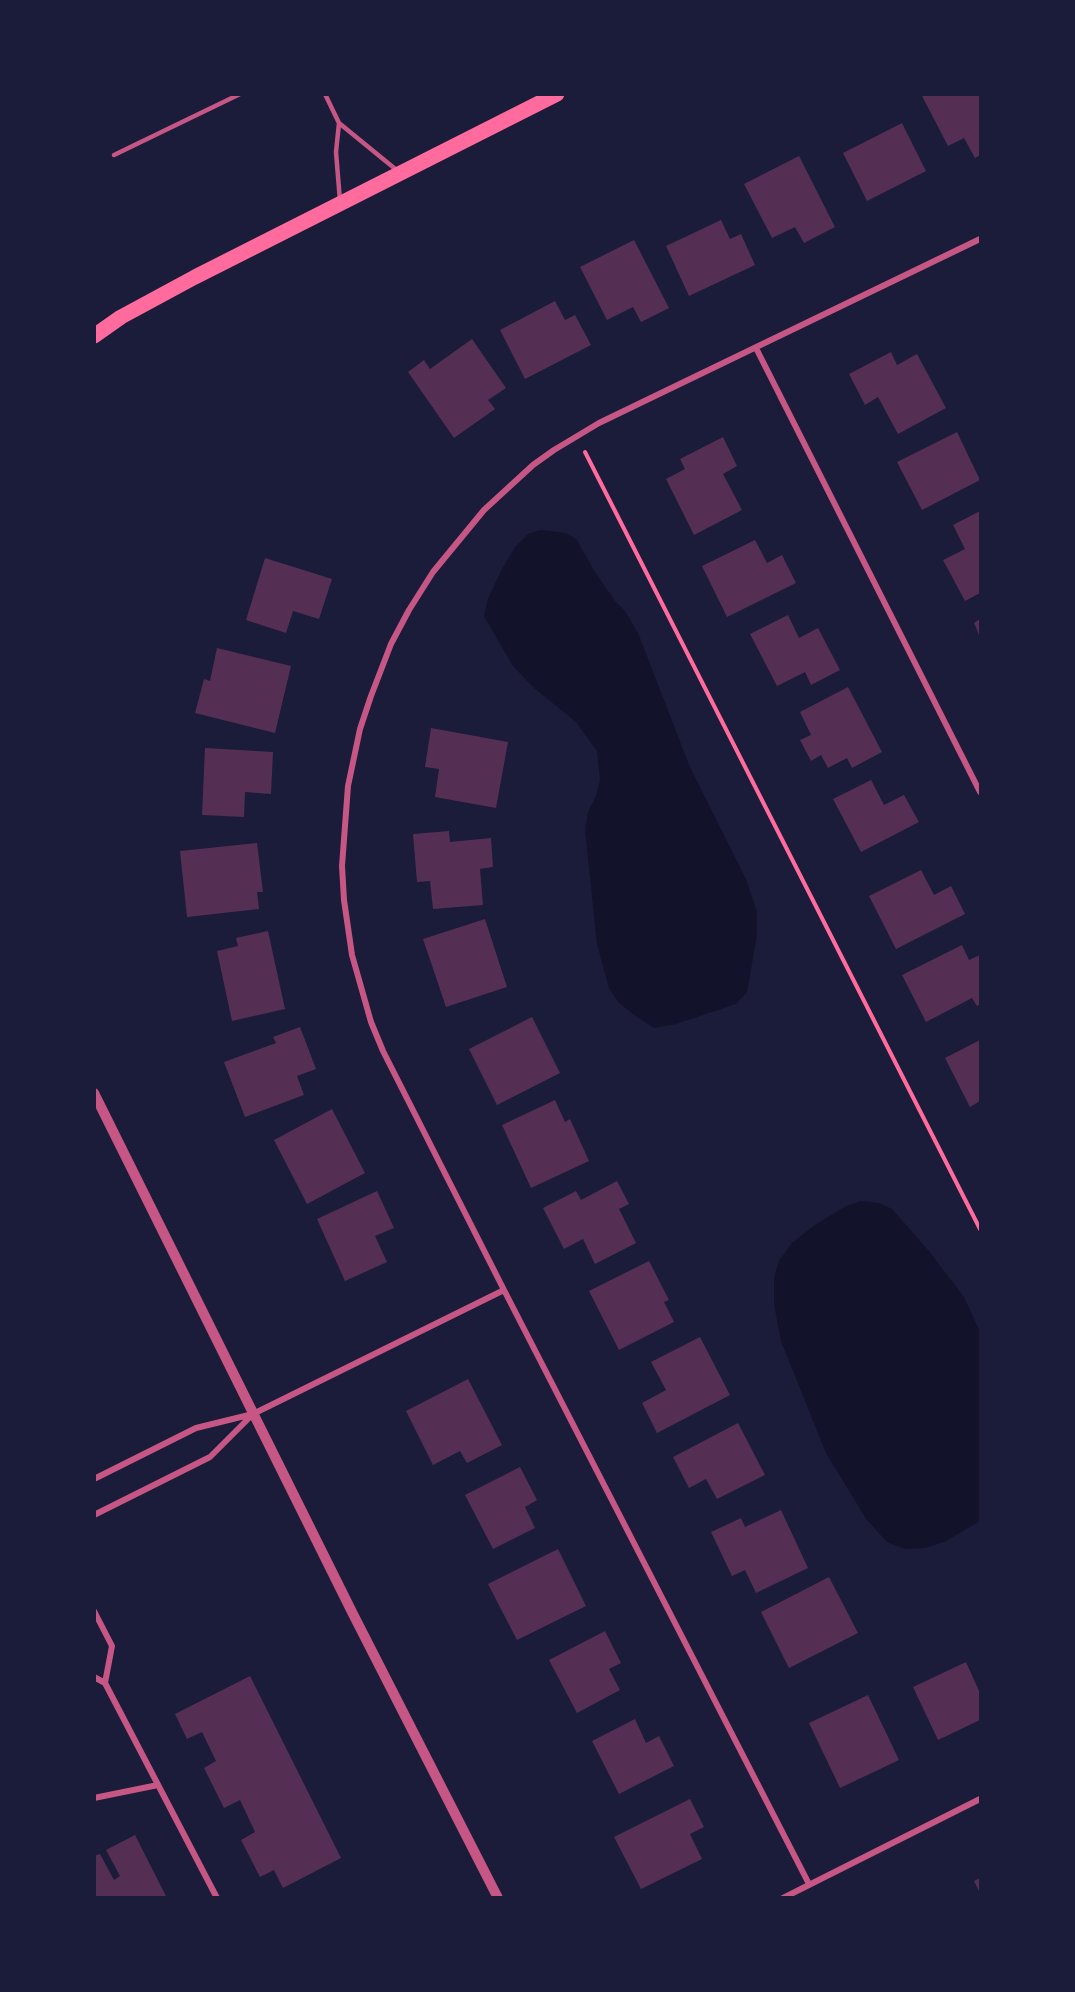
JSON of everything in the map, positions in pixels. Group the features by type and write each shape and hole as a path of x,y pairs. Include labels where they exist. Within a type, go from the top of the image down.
{"main road":[{"path":"94,336 122,317 195,277 556,95"}],"street":[{"path":"809,1884 383,1051 368,1012 352,955 344,900 342,866 344,821 352,758 371,696 391,644 409,610 448,554 484,510 505,489 532,465 599,423 981,239"},
{"path":"756,348 981,792"},
{"path":"94,1093 253,1414 498,1898"},
{"path":"94,1479 196,1428 253,1414 504,1290"},
{"path":"94,1515 210,1456 253,1414"},
{"path":"94,1611 112,1646 105,1683"},
{"path":"94,1677 105,1683 217,1898"},
{"path":"94,1798 158,1785"},
{"path":"783,1898 981,1799"}],"lane":[{"path":"114,155 240,94"},
{"path":"325,94 339,123 402,173"},
{"path":"339,123 336,152 340,204"}],"path":[{"path":"576,436 981,1229"}],"shaded area":[{"path":"540,530 566,533 577,540 593,569 615,601 625,611 638,633 689,765 746,879 757,912 757,935 747,992 736,1004 676,1024 654,1028 618,1002 609,988 597,944 585,829 588,812 596,796 600,780 597,751 576,722 533,687 513,666 484,616 488,599 515,547 528,534"},
{"path":"861,1201 879,1203 892,1209 928,1250 964,1297 980,1332 980,1521 944,1542 925,1548 905,1549 887,1542 867,1520 826,1453 781,1341 774,1304 774,1277 779,1261 792,1243 815,1225 846,1206"}],"building":[{"path":"921,94 980,94 980,155 975,158 964,138 948,146"},
{"path":"902,123 926,171 867,201 843,153"},
{"path":"799,156 835,227 804,243 795,227 772,238 744,184"},
{"path":"721,220 730,239 741,234 755,265 689,296 666,246"},
{"path":"634,240 669,308 641,322 633,307 607,320 580,267"},
{"path":"555,301 565,320 575,315 591,345 525,379 500,330"},
{"path":"472,339 506,388 488,400 495,409 454,438 408,372 424,360 430,369"},
{"path":"891,352 897,365 917,354 946,408 898,434 878,397 865,405 849,374"},
{"path":"957,432 980,480 922,510 897,462"},
{"path":"723,437 737,466 723,474 742,510 694,535 666,479 685,469 680,459"},
{"path":"980,511 980,593 965,601 943,560 965,549 953,525"},
{"path":"755,540 767,563 782,555 796,583 727,617 702,566"},
{"path":"265,558 332,579 319,619 293,611 286,633 246,620"},
{"path":"788,615 799,638 818,628 840,670 811,685 805,672 777,686 750,634"},
{"path":"980,619 980,637 974,623"},
{"path":"217,648 291,666 275,733 195,713 204,679 210,681"},
{"path":"848,687 882,752 852,768 847,758 828,768 821,755 811,761 800,740 811,735 800,712"},
{"path":"431,728 508,742 496,808 435,797 439,769 425,767"},
{"path":"205,748 273,752 271,794 245,792 244,817 202,815"},
{"path":"871,780 884,805 904,795 919,822 861,852 833,799"},
{"path":"449,831 450,842 491,838 493,867 480,869 483,905 433,909 430,881 417,882 413,834"},
{"path":"257,843 263,892 257,892 259,909 187,917 180,851"},
{"path":"921,870 934,895 951,886 965,914 896,949 869,896"},
{"path":"485,919 507,987 446,1007 423,939"},
{"path":"268,931 285,1009 232,1021 217,951 238,946 236,938"},
{"path":"962,945 969,960 980,955 980,1004 977,1006 972,998 926,1022 902,975"},
{"path":"532,1017 560,1073 497,1105 469,1049"},
{"path":"300,1027 316,1069 297,1076 304,1095 245,1117 224,1062 276,1043 273,1037"},
{"path":"980,1040 980,1101 970,1107 945,1058"},
{"path":"555,1100 565,1122 570,1119 589,1161 531,1188 502,1125"},
{"path":"332,1109 365,1173 307,1204 274,1140"},
{"path":"617,1181 629,1204 619,1209 636,1243 595,1264 583,1239 564,1249 543,1208 576,1191 581,1200"},
{"path":"377,1191 394,1228 375,1236 387,1262 345,1281 317,1219"},
{"path":"649,1261 669,1300 664,1302 674,1322 619,1350 589,1291"},
{"path":"700,1337 730,1395 657,1433 642,1403 666,1390 651,1362"},
{"path":"468,1379 502,1445 467,1463 460,1451 433,1465 406,1411"},
{"path":"738,1423 765,1475 717,1499 706,1479 689,1488 673,1457"},
{"path":"520,1467 537,1500 525,1507 535,1528 493,1549 465,1495"},
{"path":"781,1510 808,1568 756,1593 745,1570 732,1576 711,1532 741,1518 745,1527"},
{"path":"558,1549 586,1606 517,1640 488,1584"},
{"path":"829,1577 858,1633 789,1668 761,1612"},
{"path":"605,1631 621,1663 609,1669 620,1690 577,1713 549,1660"},
{"path":"966,1662 980,1693 980,1720 938,1740 913,1687"},
{"path":"250,1676 341,1858 283,1888 274,1870 260,1877 241,1840 255,1832 240,1800 224,1808 204,1768 216,1761 202,1732 187,1739 175,1714"},
{"path":"868,1695 899,1760 840,1788 809,1723"},
{"path":"635,1719 646,1743 659,1736 674,1766 619,1794 592,1741"},
{"path":"690,1799 704,1827 690,1834 702,1859 641,1889 614,1837"},
{"path":"135,1835 167,1898 94,1898 94,1856 100,1854 114,1880 120,1876 106,1850"},
{"path":"980,1878 980,1893 974,1881"}]}
